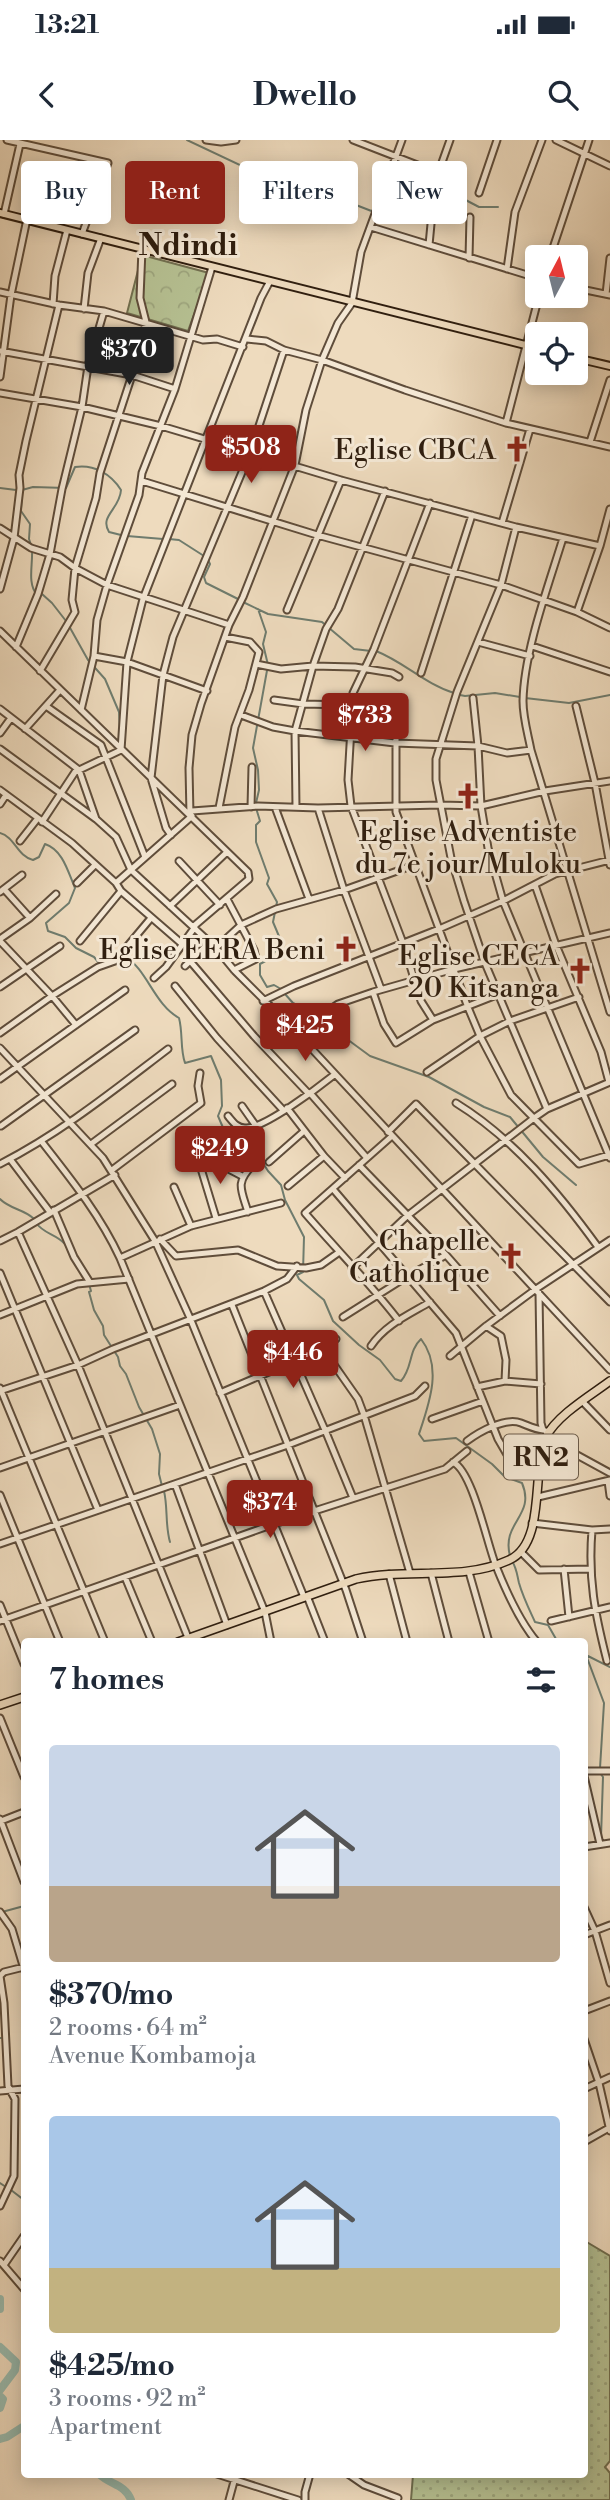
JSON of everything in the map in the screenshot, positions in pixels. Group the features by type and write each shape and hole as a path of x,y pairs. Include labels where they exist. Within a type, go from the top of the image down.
{"highway":[{"name":"RN2","path":"194,1638 343,1583 389,1574 469,1572 511,1559 521,1552 532,1523 541,1451 546,1434 582,1401 610,1381"},
{"path":"0,1705 21,1698"}],"main road":[{"path":"2,214 21,218"},
{"path":"45,224 525,346"},
{"path":"588,361 610,366"}],"street":[{"path":"7,140 108,163 82,234"},
{"path":"206,140 236,140"},
{"path":"355,140 409,161"},
{"path":"191,814 188,806 192,735 229,625 242,600 295,465 306,410 322,360 338,323 352,303 361,253 402,140"},
{"path":"442,161 450,140"},
{"path":"479,193 497,140"},
{"path":"507,270 515,212 542,140"},
{"path":"556,140 610,166"},
{"path":"554,245 589,140"},
{"path":"2,214 20,144"},
{"path":"469,258 470,217"},
{"path":"0,377 11,295 26,224"},
{"path":"429,245 432,224"},
{"path":"371,227 525,275"},
{"path":"0,589 14,538 20,491 19,475 46,361 56,304 55,276 67,230"},
{"path":"84,309 88,273 101,238"},
{"path":"40,671 75,612 72,600 75,568 96,498 101,470 146,322 141,298 142,248"},
{"path":"588,291 608,295 610,258"},
{"path":"81,710 93,660 97,620 107,585 142,481 142,473 175,389 212,267"},
{"path":"121,750 127,662 143,598 261,298 270,282"},
{"path":"0,292 104,311 203,340 217,339 243,348"},
{"path":"16,647 50,554 62,489 82,407 88,366 104,311"},
{"path":"247,339 266,341 284,350 322,360 506,423 610,447"},
{"path":"171,835 166,828 151,778 163,675 173,637 250,453 284,350"},
{"path":"506,423 525,350"},
{"path":"3,351 132,375 175,389"},
{"path":"590,442 610,380"},
{"path":"0,393 119,415 341,480 516,527 600,546"},
{"path":"502,523 530,429"},
{"path":"287,610 341,480"},
{"path":"142,481 317,535 501,585 578,612 610,628"},
{"path":"296,807 295,731 313,666 385,491"},
{"path":"430,503 374,649 353,693 348,780 351,806 403,943 421,1001 433,1020"},
{"path":"578,612 608,527 610,509"},
{"path":"421,673 472,515"},
{"path":"516,527 501,585 457,694 436,759 436,770 451,858 485,963 547,1109"},
{"path":"0,528 32,548 60,557 107,585 229,625"},
{"path":"563,538 532,646 523,698 524,715 531,750 610,1012"},
{"path":"0,632 191,814 250,875 249,879 194,927 166,967 154,978"},
{"path":"219,808 235,727 259,652 250,642 225,637"},
{"path":"478,642 530,656"},
{"path":"532,646 610,672"},
{"path":"93,660 127,662 206,691"},
{"path":"256,664 281,669 313,666 363,668 392,673 399,677"},
{"path":"25,729 60,690"},
{"path":"274,700 303,704 396,706 396,812 467,1005 506,1087 579,1164 609,1156 503,901 488,848 481,806 473,698"},
{"path":"46,706 101,745 145,858"},
{"path":"263,1000 470,916 555,874 610,862 595,783 576,706"},
{"path":"0,709 79,770 96,819"},
{"path":"241,715 273,727 295,731 395,743 478,746 507,753 531,750"},
{"path":"0,733 11,718"},
{"path":"0,749 96,819 116,837 131,870 216,948 610,1370"},
{"path":"20,841 40,820 75,772 121,750"},
{"path":"252,767 254,807"},
{"path":"116,883 191,814 219,808 440,804 481,806 545,791 610,781"},
{"path":"0,790 72,843 116,883 121,891 181,943"},
{"path":"0,804 6,795"},
{"path":"275,807 309,900"},
{"path":"318,808 344,890 381,989"},
{"path":"170,906 227,852"},
{"path":"179,861 220,905"},
{"path":"77,883 95,865"},
{"path":"216,948 241,925 276,909 344,890 414,865"},
{"path":"22,875 2,891 30,918"},
{"path":"352,1268 407,1216 534,1118 547,1109 610,1082 579,997 555,945 535,886"},
{"path":"80,941 121,891"},
{"path":"56,894 0,940 76,1025"},
{"path":"227,899 256,959 234,970"},
{"path":"0,1032 121,954 151,918"},
{"path":"297,1033 338,1004 381,989 610,933"},
{"path":"210,942 188,963 367,1158"},
{"path":"0,986 60,946"},
{"path":"175,986 217,1038 285,1109 345,1178"},
{"path":"0,1079 125,990"},
{"path":"373,992 384,1024 396,1043 433,1020 499,994"},
{"path":"426,1072 480,1036 510,1021 579,997"},
{"path":"1,1126 135,1030"},
{"path":"0,1048 69,1124 91,1144 114,1172 158,1240 323,1638"},
{"path":"0,1164 69,1124 168,1049"},
{"path":"0,1241 83,1195 201,1103 198,1086 200,1073"},
{"path":"228,1116 235,1125 244,1129 256,1126 334,1075"},
{"path":"91,1144 172,1084"},
{"path":"456,1103 506,1140 570,1209 598,1247"},
{"path":"399,1321 305,1213 367,1158 416,1104 610,1302"},
{"path":"242,1106 256,1126"},
{"path":"269,1162 303,1132"},
{"path":"42,1142 83,1195 111,1238 236,1538 265,1612 270,1638"},
{"path":"214,1143 221,1165 242,1176"},
{"path":"288,1186 324,1156"},
{"path":"10,1159 52,1211 88,1282"},
{"path":"199,1162 216,1218"},
{"path":"248,1212 240,1185 242,1176 253,1165"},
{"path":"359,1165 446,1255 500,1316"},
{"path":"174,1187 191,1226"},
{"path":"333,1189 456,1333 493,1426 513,1465"},
{"path":"120,1258 191,1226 281,1203"},
{"path":"18,1233 78,1365 188,1638"},
{"path":"158,1240 176,1256 238,1250 277,1266 321,1265 338,1253"},
{"path":"450,1356 486,1326 610,1240"},
{"path":"343,1317 446,1255"},
{"path":"103,1638 0,1390 78,1365 190,1318 232,1305 287,1279 302,1267"},
{"path":"0,1273 98,1510"},
{"path":"0,1315 77,1284 129,1279"},
{"path":"264,1291 353,1498"},
{"path":"537,1291 541,1423 546,1434"},
{"path":"371,1346 379,1333 430,1302"},
{"path":"232,1305 343,1583 362,1638"},
{"path":"486,1326 501,1336 506,1360 505,1381"},
{"path":"220,1393 323,1349 336,1339"},
{"path":"323,1349 358,1399 387,1486 410,1573"},
{"path":"477,1387 505,1381 541,1384"},
{"path":"0,1544 288,1445 415,1396 425,1386"},
{"path":"432,1419 483,1401"},
{"path":"582,1401 610,1430"},
{"path":"0,1468 180,1405"},
{"path":"467,1441 481,1430 520,1422 546,1434 610,1473"},
{"path":"3,1620 274,1524 445,1469 467,1451"},
{"path":"453,1462 461,1468 477,1505 496,1565 527,1630 534,1638"},
{"path":"537,1497 609,1481 610,1496"},
{"path":"174,1484 227,1625"},
{"path":"0,1495 58,1638"},
{"path":"532,1523 592,1530 610,1529"},
{"path":"592,1530 594,1611 607,1661"},
{"path":"521,1552 539,1570 591,1569"},
{"path":"564,1569 569,1617"},
{"path":"469,1572 488,1638"},
{"path":"431,1573 448,1638"},
{"path":"389,1574 406,1638"},
{"path":"125,1577 150,1638"},
{"path":"0,1605 3,1620 21,1658"},
{"path":"551,1621 610,1607"},
{"path":"0,1718 21,1770"},
{"path":"588,1773 610,1771"},
{"path":"588,1786 610,1852"},
{"path":"21,1813 1,1820 21,1874"},
{"path":"588,1846 606,1843"},
{"path":"1,1913 12,1929 21,1958"},
{"path":"588,1916 610,1983"},
{"path":"588,1934 610,1925"},
{"path":"0,2206 14,2176 15,2099 8,2086 0,1976 4,1972 21,1969"},
{"path":"588,2009 610,2001"},
{"path":"588,2051 610,2130 588,2140"},
{"path":"588,2087 610,2077"},
{"path":"0,2091 21,2089"},
{"path":"14,2176 21,2176"},
{"path":"21,2240 2,2263 21,2285"},
{"path":"229,2500 235,2478"},
{"path":"238,2478 298,2500"},
{"path":"305,2500 309,2478"},
{"path":"354,2478 364,2485 398,2498"}],"green space":[{"path":"142,255 209,273 188,331 127,313"},
{"path":"588,2243 610,2256 610,2461 605,2467 610,2473 610,2500 411,2500 413,2478 588,2478"}],"waterway":[{"path":"187,140 265,177 299,190 319,189 324,191 328,199 372,211"},
{"path":"467,201 479,207 498,207"},
{"path":"22,490 33,487 66,488 75,467 89,467 101,471 121,490 107,521 109,532 121,535"},
{"path":"0,488 16,490"},
{"path":"22,492 21,511 30,524 31,545"},
{"path":"127,536 163,539"},
{"path":"169,539 179,540 204,556"},
{"path":"32,550 31,579 37,595"},
{"path":"208,560 210,564 204,577 206,583 238,599"},
{"path":"42,594 66,621"},
{"path":"243,602 268,614 322,622 354,649 371,651"},
{"path":"256,803 259,790 258,770 253,748 268,665 263,644 266,632 258,609"},
{"path":"69,626 88,660 105,679 119,712 120,731"},
{"path":"376,651 454,693"},
{"path":"460,695 495,693 520,697"},
{"path":"525,698 569,703 610,695"},
{"path":"256,808 260,821 256,825 256,842 269,878 267,884 277,902 276,907"},
{"path":"0,833 9,838 28,858 33,860 39,857 45,844 56,851 64,862 75,888 69,903 46,923 48,931 65,937 99,963 112,953 119,953"},
{"path":"275,912 273,922 281,941 271,958 260,964 260,975 267,987 274,985 281,989"},
{"path":"124,955 139,970 163,1004 179,1018 185,1063 211,1056 221,1080 222,1106 218,1116 224,1130 234,1139 254,1149 281,1185 285,1200 304,1237 303,1272 297,1275 299,1279 324,1300 333,1321 380,1360 395,1379 401,1381 405,1376 414,1349 421,1339 428,1350 433,1373 430,1398 419,1434 424,1441 456,1438 505,1477 522,1483 525,1504 510,1535 510,1556"},
{"path":"285,994 293,1003 317,1016"},
{"path":"321,1020 370,1056 429,1077 484,1107 510,1117 543,1157 576,1185"},
{"path":"0,1199 33,1218"},
{"path":"36,1223 65,1244 72,1259"},
{"path":"89,1284 94,1310 103,1326 104,1335 118,1357 139,1407 152,1429 160,1454 159,1474 162,1486"},
{"path":"164,1491 170,1542"},
{"path":"512,1561 535,1622 548,1625 555,1638"},
{"path":"588,1656 610,1667"},
{"path":"588,1660 604,1703 600,1768"},
{"path":"600,1773 603,1777 601,1837"},
{"path":"2,1912 21,1907"},
{"path":"0,2183 6,2187"},
{"path":"11,2190 21,2198"},
{"path":"0,2299 0,2309"},
{"path":"0,2347 16,2362 15,2370 0,2390"},
{"path":"0,2396 3,2399 0,2408"},
{"path":"0,2439 21,2428"},
{"path":"103,2478 125,2491 131,2500"}],"place":[{"name":"Eglise CBCA","path":"517,449"},
{"name":"Eglise Adventiste du 7e jour/Muloku","path":"468,796"},
{"name":"Eglise EERA Beni","path":"346,949"},
{"name":"Eglise CECA 20 Kitsanga","path":"580,971"},
{"name":"Chapelle Catholique","path":"511,1256"}],"district":[{"name":"Ndindi","path":"188,245"}]}
